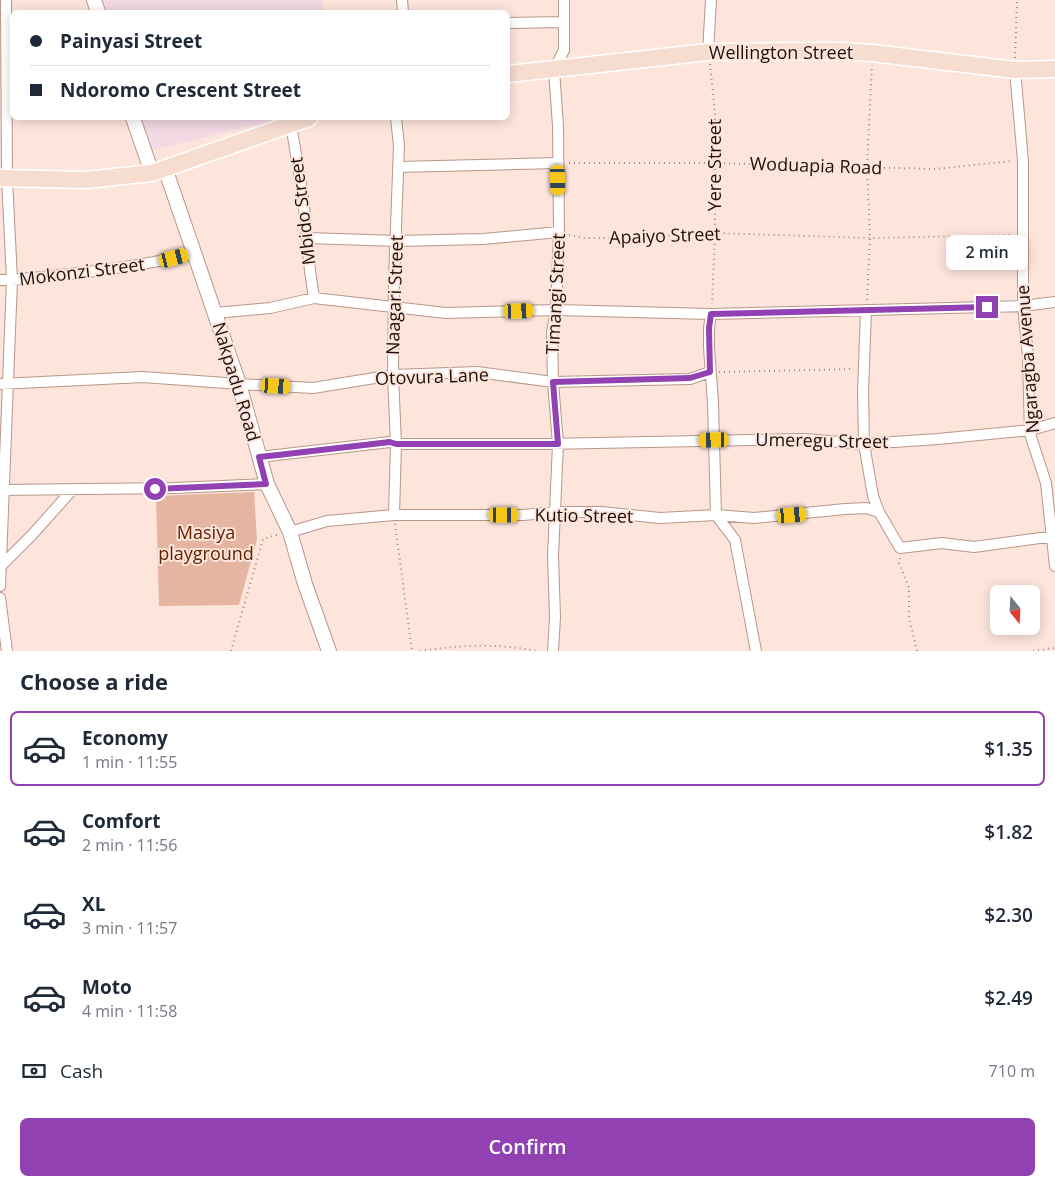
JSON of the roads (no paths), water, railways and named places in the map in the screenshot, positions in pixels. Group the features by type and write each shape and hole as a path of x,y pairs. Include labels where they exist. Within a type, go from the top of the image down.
{"main road":[{"name":"Wellington Street","path":"510,74 708,52 840,51 1015,70 1055,69"},
{"path":"4,178 86,180 158,170 303,120"}],"street":[{"path":"0,586 4,383 12,280 4,178 6,0"},
{"name":"Timangi Street","path":"553,651 555,617 553,556 558,444 553,382 552,332 556,310 559,232 558,126 554,70 564,50 564,0"},
{"path":"708,52 711,0"},
{"path":"510,24 564,22"},
{"name":"Ngaragba Avenue","path":"1015,70 1023,161 1023,306 1028,356 1030,434 1046,483 1055,566"},
{"name":"Nakpadu Road","path":"134,120 158,170 215,313 239,384 266,484 290,532 305,584 329,651"},
{"name":"Naagari Street","path":"394,516 396,444 392,375 399,146 396,120"},
{"name":"Mbido Street","path":"291,124 314,298"},
{"path":"398,167 558,163"},
{"path":"307,238 397,241 483,239 559,232"},
{"name":"Mokonzi Street","path":"0,280 120,268 193,254"},
{"path":"215,313 270,308 314,298 446,313 556,310 711,314 1023,306 1055,302"},
{"path":"866,310 864,444 873,496 879,512 900,548 942,543 974,547 1053,536"},
{"path":"711,314 709,328 710,372 716,515 735,540 756,651"},
{"name":"Otovura Lane","path":"4,383 143,377 313,388 392,375 477,372 553,382 690,378 710,372"},
{"name":"Umeregu Street","path":"259,457 390,442 396,444 558,444 804,439 864,444 1031,430 1055,423"},
{"path":"2,490 174,488 266,484"},
{"path":"1,566 73,490"},
{"name":"Kutio Street","path":"290,532 327,521 394,516 601,512 660,518 716,515 754,518 845,509 866,508 879,512"},
{"path":"0,598 7,651"}],"park label":[{"name":"Masiya playground","path":"206,543"}]}
